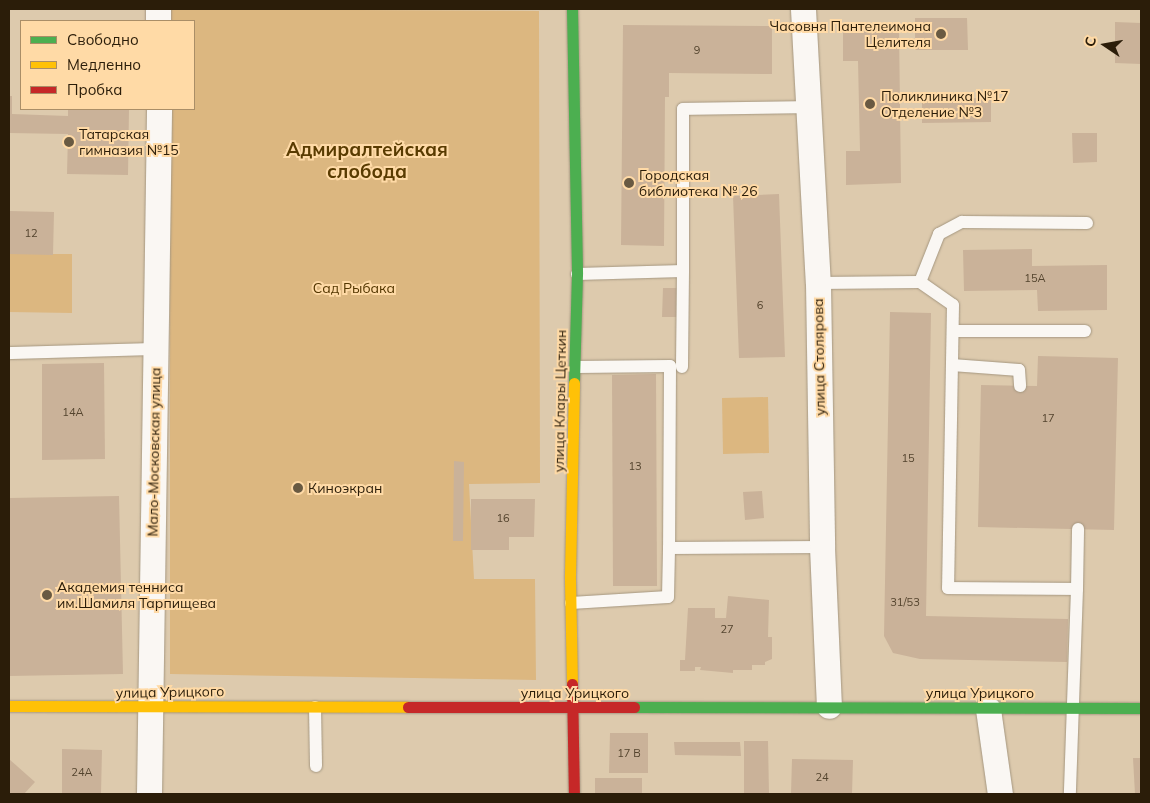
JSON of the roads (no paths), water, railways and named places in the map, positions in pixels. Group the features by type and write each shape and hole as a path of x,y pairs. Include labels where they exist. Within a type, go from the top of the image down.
{"street":[{"name":"улица Клары Цеткин","path":"572,9 577,274 571,603 574,794"},
{"name":"улица Столярова","path":"803,9 818,283 822,547 829,706"},
{"name":"Мало-Московская улица","path":"149,794 159,110"},
{"name":"улица Урицкого","path":"9,706 1141,708"},
{"path":"988,709 1000,794"}],"lane":[{"path":"682,367 683,109 808,107"},
{"path":"920,282 939,234 962,222 1087,223"},
{"path":"577,274 683,271"},
{"path":"818,283 920,282 953,305 948,588 1077,589"},
{"path":"953,331 1085,331"},
{"path":"9,353 156,349"},
{"path":"952,365 1020,370 1020,386"},
{"path":"571,603 668,597 670,366 576,367"},
{"path":"1070,794 1078,529"},
{"path":"669,548 822,547"},
{"path":"315,707 316,766"}],"place":[{"name":"Часовня Пантелеимона Целителя","path":"941,34"},
{"name":"Поликлиника №17 Отделение №3","path":"870,104"},
{"name":"Татарская гимназия №15","path":"69,142"},
{"name":"Городская библиотека № 26","path":"629,183"},
{"name":"Киноэкран","path":"298,488"},
{"name":"Академия тенниса им.Шамиля Тарпищева","path":"47,595"}],"district":[{"name":"Адмиралтейская слобода","path":"367,161"}],"park label":[{"name":"Сад Рыбака","path":"354,288"}]}
